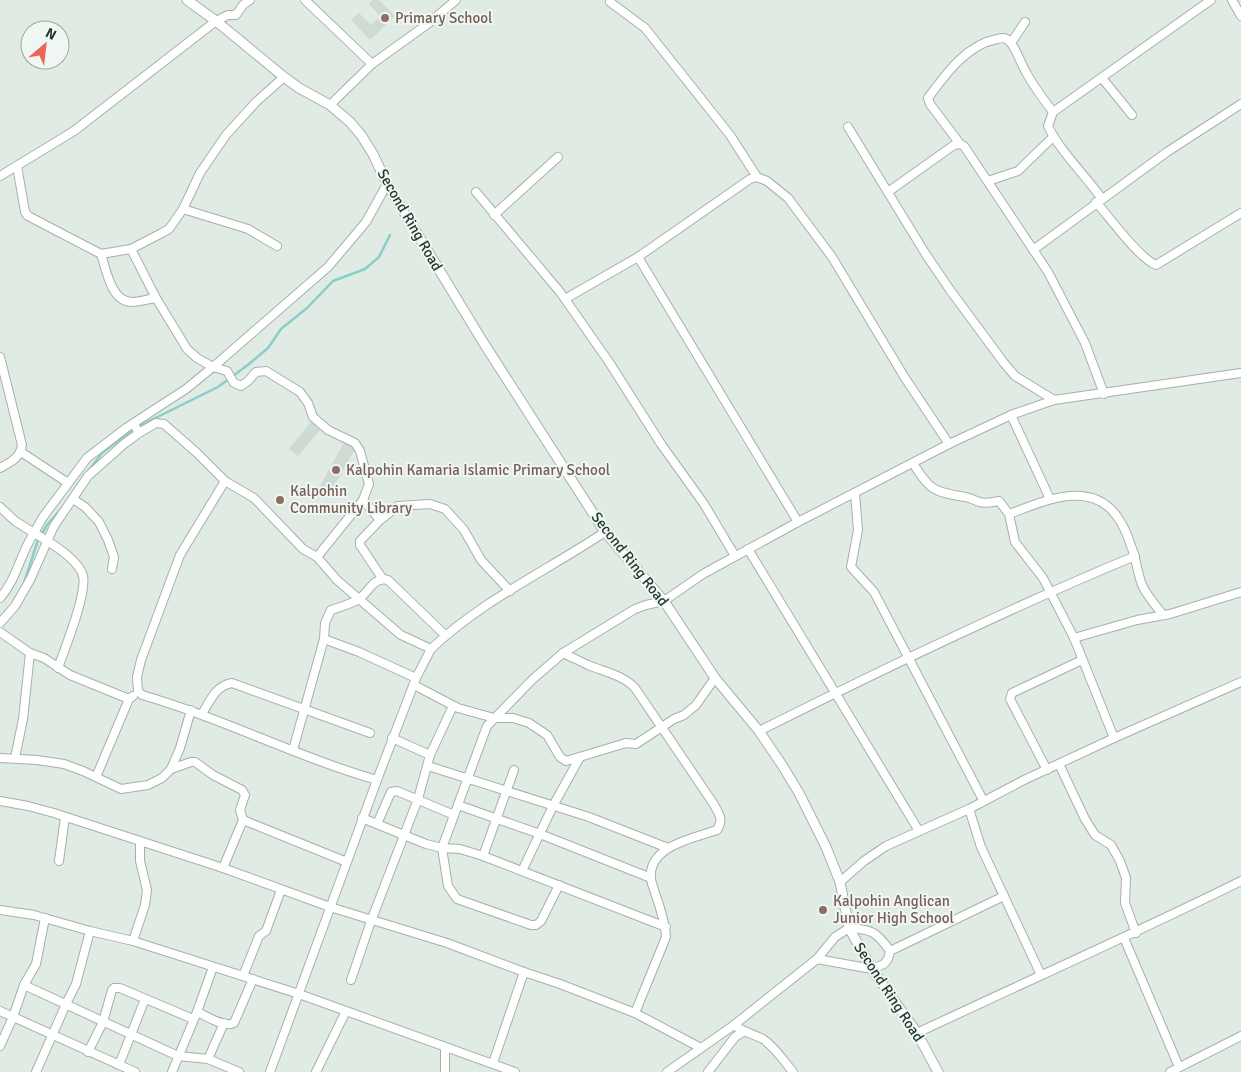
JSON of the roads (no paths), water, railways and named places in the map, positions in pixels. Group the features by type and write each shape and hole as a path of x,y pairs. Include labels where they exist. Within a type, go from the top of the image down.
{"street":[{"name":"Second Ring Road","path":"188,0 284,77 299,88 330,105 350,122 361,135 373,154 387,184 483,342 605,532 664,601 714,678 759,731 799,793 826,847 840,882 849,928 872,969 917,1034 938,1072"},
{"path":"0,176 74,131 216,21 228,15 236,15 250,0"},
{"path":"330,105 372,64 430,23 456,0"},
{"path":"1211,0 1053,112 1048,126 1053,137 1090,182 1099,201 1132,244 1150,263 1156,265 1241,214"},
{"path":"1232,0 1241,16"},
{"path":"311,2 372,64"},
{"path":"610,2 645,28 730,135 758,177 767,181 788,198 832,257 905,378 949,444"},
{"path":"1010,43 1019,33 1025,22"},
{"path":"1053,112 1027,75 1008,40 1002,38 982,43 960,59 946,73 928,98 930,104 960,144 964,146 1048,272 1085,343 1104,394"},
{"path":"17,166 25,212 28,216 101,254 131,249 169,229 183,209 200,173 220,142 256,102 284,77"},
{"path":"1102,78 1132,115"},
{"path":"1033,250 1167,152 1241,104"},
{"path":"848,127 950,290 1004,363 1015,376 1054,400"},
{"path":"988,181 1018,171 1053,137"},
{"path":"888,192 954,145 960,144"},
{"path":"494,215 558,157"},
{"path":"564,299 638,257 750,179 758,177"},
{"path":"0,623 15,606 30,580 43,517 87,458 136,428 213,368 328,268 366,222 387,184"},
{"path":"476,192 564,299 609,362 661,444 704,504 735,556"},
{"path":"183,209 248,229 277,246"},
{"path":"131,249 156,298 187,349 197,358 213,368 228,371 234,384 241,386 256,372 266,371 300,392 308,404 313,418 328,430 355,443 360,451 369,484 363,500 317,557"},
{"path":"101,254 113,290 121,299 130,302 156,298"},
{"path":"638,257 798,522"},
{"path":"0,357 22,445 21,452 16,459 0,468"},
{"path":"559,885 541,922 531,925 458,899 448,886 442,848 487,726 533,679 563,652 635,609 664,601 703,574 798,522 949,444 1011,415 1054,400 1241,373"},
{"path":"1011,415 1050,499"},
{"path":"0,598 18,570 24,549 54,526 88,476 136,428 164,424 197,453 225,482 254,498 303,549 317,557 358,599 401,635 431,648"},
{"path":"21,452 68,483"},
{"path":"913,463 923,480 933,488 947,495 968,497 981,503 999,502 1009,514 1015,542 1043,578 1074,638 1114,738"},
{"path":"225,482 180,555 142,660 137,677 138,691 142,695 202,714 293,750 377,780"},
{"path":"855,493 858,530 851,567 874,592 983,800"},
{"path":"1009,514 1050,499 1082,495 1107,506 1116,515 1135,556 1142,586 1163,615"},
{"path":"73,499 85,507 99,522 114,557 112,569"},
{"path":"363,500 380,520"},
{"path":"445,635 388,580 382,578 360,546 360,541 380,520 398,506 430,504 445,509 464,530 481,560 510,591"},
{"path":"0,507 15,520 77,564 82,574 84,589 58,668"},
{"path":"270,1072 392,738 431,648 445,635 510,591 605,532"},
{"path":"748,549 919,831"},
{"path":"759,731 909,657 1050,592 1135,556"},
{"path":"293,750 324,639 325,623 331,610 358,599 382,578"},
{"path":"1074,638 1137,620 1201,605 1241,592"},
{"path":"0,632 30,653 44,658 70,675 129,699"},
{"path":"324,639 359,652 415,682 453,706 494,718 512,718 529,723 546,735 560,757 566,761 626,743 636,744 674,719 684,715 696,705 714,678"},
{"path":"563,652 629,682 713,803 721,818 721,824 717,830 668,848 652,864 651,878 666,927 666,937 635,1013"},
{"path":"15,758 23,720 30,653"},
{"path":"1047,770 1010,696 1012,693 1082,660"},
{"path":"840,882 864,861 886,846 968,809 983,800 1114,738 1241,682"},
{"path":"202,714 217,689 224,684 232,683 370,734"},
{"path":"96,777 129,699 138,691"},
{"path":"351,980 371,921 418,799 430,756 453,706"},
{"path":"0,758 64,764 121,789 148,785 162,778 171,769 180,748 190,710"},
{"path":"392,738 430,756"},
{"path":"522,871 553,806 580,757"},
{"path":"171,769 195,762 242,790 245,795 240,810 242,820 223,868"},
{"path":"1059,764 1085,820 1095,834 1111,845 1120,861 1126,878 1125,903 1136,933"},
{"path":"428,766 466,780 589,817 668,848"},
{"path":"484,856 514,770"},
{"path":"377,824 390,792 397,791 454,815"},
{"path":"0,801 28,806 65,817 223,868 371,921 447,943 635,1013 701,1048"},
{"path":"458,804 651,878"},
{"path":"968,809 981,847 1041,975"},
{"path":"59,861 65,817"},
{"path":"362,818 442,848 460,849 484,856 666,927"},
{"path":"242,820 347,862"},
{"path":"133,941 147,890 140,860 140,841"},
{"path":"917,1034 1041,975 1136,933 1241,881"},
{"path":"243,976 259,936 266,931 282,890"},
{"path":"890,951 1004,896"},
{"path":"0,910 18,911 133,941 299,994 515,1072"},
{"path":"0,1046 13,1017 24,984 36,964 45,918"},
{"path":"667,1072 734,1025 817,959 835,937 849,928 872,931 890,951"},
{"path":"36,1072 76,984 90,931"},
{"path":"1124,938 1179,1067"},
{"path":"817,959 872,969 884,964 888,959 890,951"},
{"path":"172,1072 213,967"},
{"path":"493,1064 524,972"},
{"path":"88,1052 102,1022 114,988 120,988 145,999 195,1016 230,1025 234,1023 253,979"},
{"path":"24,984 178,1056 208,1059 239,1072"},
{"path":"119,1065 145,999"},
{"path":"0,1011 135,1072"},
{"path":"316,1072 346,1011"},
{"path":"208,1059 224,1023"},
{"path":"734,1025 742,1032 764,1040 773,1047 793,1072"},
{"path":"708,1072 735,1037 742,1032"},
{"path":"1170,1072 1241,1036"},
{"path":"444,1047 445,1072"}],"waterway":[{"path":"86,474 102,453 135,428 218,387 249,364 268,348 281,329 307,308 333,281 365,269 379,257 390,235"},
{"path":"23,586 38,540 47,525 63,507"}],"place":[{"name":"Primary School","path":"385,18"},
{"name":"Kalpohin Kamaria Islamic Primary School","path":"336,470"},
{"name":"Kalpohin Community Library","path":"280,500"},
{"name":"Kalpohin Anglican Junior High School","path":"823,910"}]}
